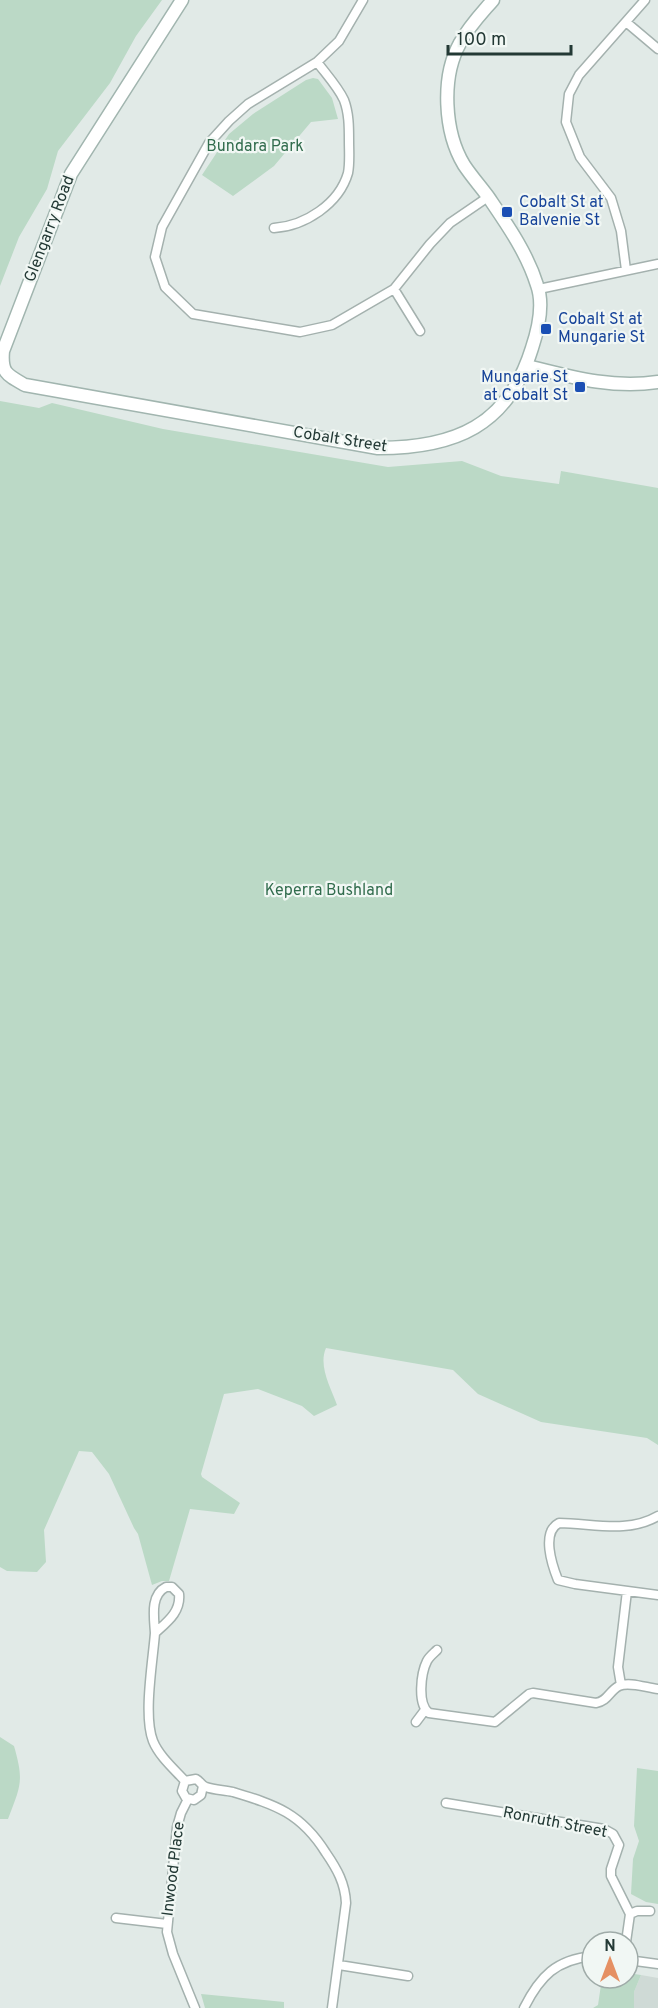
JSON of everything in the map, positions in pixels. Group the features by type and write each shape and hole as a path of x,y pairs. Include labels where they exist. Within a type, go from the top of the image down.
{"street":[{"name":"Glengarry Road","path":"4,378 3,351 71,174 182,0"},
{"path":"363,0 339,41 317,62 248,104 209,143 162,227 155,257 165,287 193,314 300,332 332,325 394,290 430,244 450,223 488,197"},
{"name":"Cobalt Street","path":"4,378 25,385 378,448 427,445 471,431 497,411 527,366 537,334 539,289 529,260 464,164 452,136 447,107 449,77 458,45 473,22 493,0"},
{"path":"626,270 621,231 611,198 580,157 566,122 569,94 579,75 645,0"},
{"path":"626,22 658,49"},
{"path":"274,228 287,227 302,221 330,203 341,188 348,172 348,115 343,98 317,62"},
{"path":"539,289 658,264"},
{"path":"394,290 420,331"},
{"path":"527,366 603,384 635,385 658,382"},
{"path":"658,1516 640,1525 595,1527 559,1523 550,1531 549,1537 558,1580 566,1583 658,1594"},
{"path":"155,1633 169,1620 179,1606 179,1594 172,1587 160,1590 156,1595 149,1705 153,1741 185,1781"},
{"path":"621,1685 618,1667 627,1591"},
{"path":"436,1650 426,1662 421,1696 425,1710 429,1713 450,1717 495,1722 529,1694 596,1702 603,1701 621,1685 658,1689"},
{"path":"416,1722 425,1710"},
{"path":"185,1781 196,1779 203,1786 230,1791 283,1809 305,1825 320,1842 339,1874 345,1890 346,1903 332,2008"},
{"path":"185,1781 182,1791 188,1799 199,1797 203,1786"},
{"name":"Inwood Place","path":"188,1799 177,1827 170,1906 166,1924 168,1941 195,2008"},
{"name":"Ronruth Street","path":"446,1803 604,1829 613,1834 619,1845 612,1863 611,1876 630,1914"},
{"path":"628,1930 630,1914 637,1911 650,1911"},
{"path":"116,1918 166,1924"},
{"path":"524,2008 546,1974 556,1967 580,1958"},
{"path":"640,1962 658,1964"},
{"path":"339,1965 408,1976"}],"shaded area":[{"path":"641,1975 658,1978 658,2008 634,2008 634,1992 640,1990"}],"green space":[{"path":"0,0 162,0 136,36 110,83 58,151 47,189 19,237 0,286"},
{"name":"Bundara Park","path":"318,79 332,98 338,119 311,122 274,166 233,196 202,175 229,134 253,114 306,80"},
{"name":"Keperra Bushland","path":"0,401 39,408 52,403 163,429 388,467 462,461 501,476 559,484 561,471 658,488 658,1445 647,1438 541,1422 478,1394 453,1370 326,1348 324,1369 337,1405 314,1416 302,1406 258,1389 224,1394 201,1474 202,1477 240,1503 234,1514 190,1509 169,1581 152,1585 138,1534 109,1474 92,1452 79,1451 44,1530 46,1562 37,1572 7,1571 0,1567"},
{"path":"0,1737 14,1746 20,1776 20,1783 8,1819 0,1819"},
{"path":"637,1768 658,1771 658,1904 646,1902 631,1894 633,1859 639,1841 634,1826"},
{"path":"600,1990 635,1990 634,2008 593,2008 598,2005"},
{"path":"201,1994 284,2002 284,2008 205,2008"}],"place":[{"name":"Cobalt St at Balvenie St","path":"507,212"},
{"name":"Cobalt St at Mungarie St","path":"546,329"},
{"name":"Mungarie St at Cobalt St","path":"580,387"}]}
